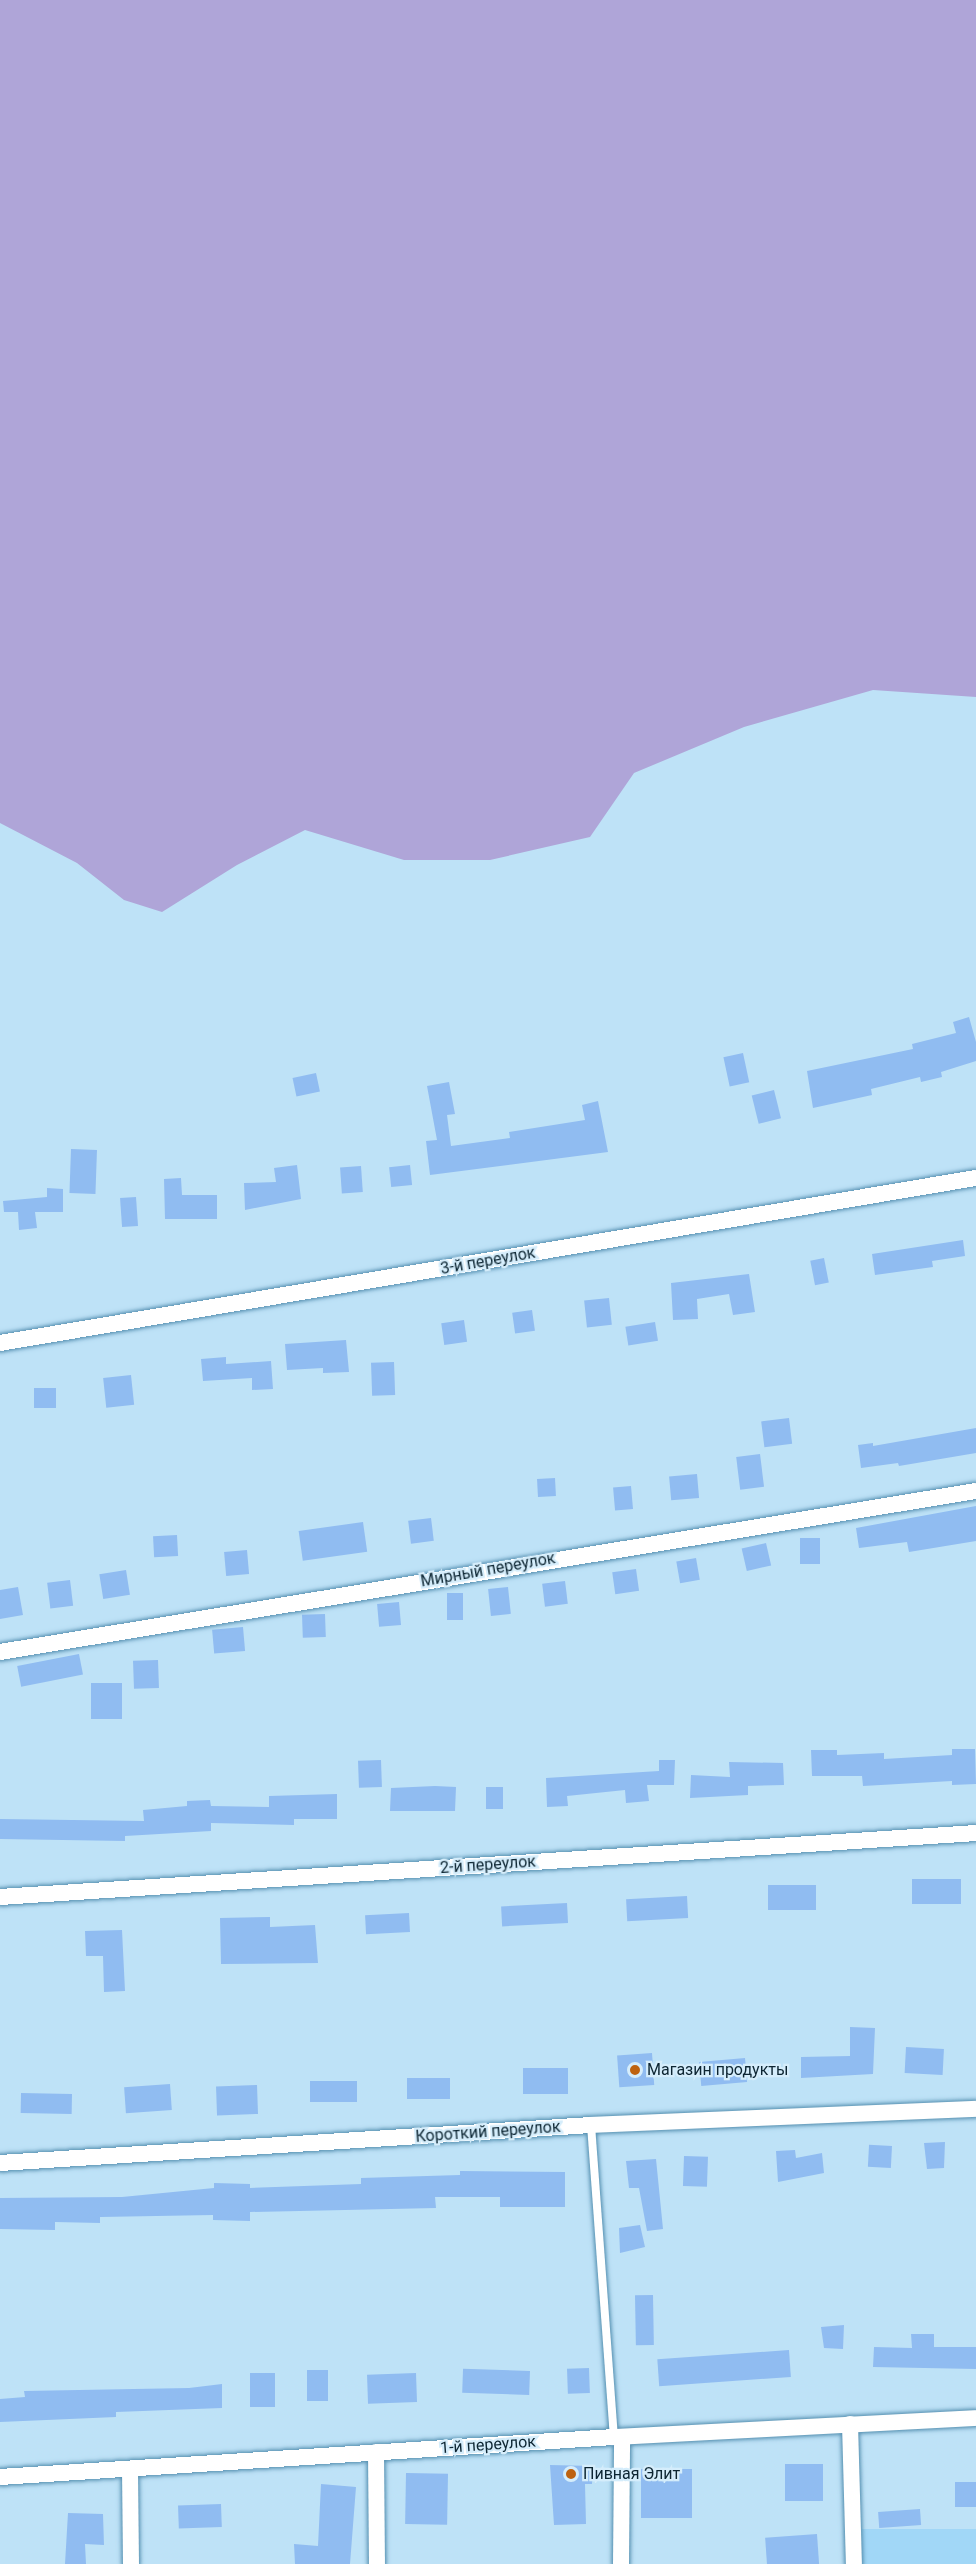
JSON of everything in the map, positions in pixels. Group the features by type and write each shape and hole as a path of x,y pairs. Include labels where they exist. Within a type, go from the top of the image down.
{"street":[{"name":"3-й переулок","path":"0,1343 976,1178"},
{"name":"Мирный переулок","path":"0,1652 976,1491"},
{"name":"2-й переулок","path":"0,1897 976,1833"},
{"name":"Короткий переулок","path":"0,2163 591,2126 976,2109"},
{"name":"1-й переулок","path":"0,2477 618,2437 976,2418"},
{"path":"850,2424 854,2564"},
{"path":"618,2437 621,2564"},
{"path":"376,2452 377,2564"},
{"path":"130,2469 131,2564"}],"lane":[{"path":"591,2126 618,2437"}],"shaded area":[{"path":"0,0 976,0 976,697 873,690 744,727 634,773 590,837 490,860 404,860 305,830 237,865 162,912 124,900 77,863 0,823"},
{"path":"862,2529 976,2529 976,2564 862,2564"}],"building":[{"path":"969,1017 976,1042 976,1061 941,1072 942,1077 921,1082 920,1077 871,1089 872,1095 813,1108 807,1071 913,1049 912,1044 956,1033 953,1022"},
{"path":"743,1053 749,1082 730,1087 723,1057"},
{"path":"316,1073 320,1092 296,1097 293,1078"},
{"path":"449,1082 455,1114 447,1115 451,1146 510,1138 509,1132 585,1120 582,1105 598,1101 608,1152 430,1175 426,1141 437,1140 427,1086"},
{"path":"774,1090 781,1118 759,1124 752,1096"},
{"path":"71,1149 97,1150 95,1194 69,1193"},
{"path":"297,1165 301,1199 245,1210 244,1183 276,1182 274,1168"},
{"path":"410,1165 412,1185 391,1187 389,1167"},
{"path":"361,1166 363,1192 342,1193 340,1167"},
{"path":"181,1178 182,1195 217,1195 217,1219 165,1219 164,1179"},
{"path":"47,1188 63,1189 63,1212 35,1212 37,1228 19,1230 18,1212 4,1212 3,1201 47,1197"},
{"path":"136,1197 138,1226 122,1227 120,1198"},
{"path":"963,1240 965,1256 932,1261 933,1267 875,1275 872,1254"},
{"path":"824,1258 829,1283 815,1285 810,1261"},
{"path":"749,1274 755,1312 733,1315 729,1294 697,1299 698,1319 673,1320 671,1283"},
{"path":"609,1298 612,1325 587,1327 584,1301"},
{"path":"532,1310 535,1331 515,1334 512,1313"},
{"path":"464,1320 467,1342 444,1345 441,1323"},
{"path":"655,1322 658,1341 628,1345 625,1327"},
{"path":"346,1340 349,1372 323,1373 323,1368 287,1370 285,1344"},
{"path":"226,1357 226,1364 271,1361 273,1389 252,1390 252,1378 203,1381 201,1359"},
{"path":"394,1362 395,1395 372,1396 371,1363"},
{"path":"131,1375 134,1405 106,1408 103,1378"},
{"path":"34,1388 56,1388 56,1408 34,1408"},
{"path":"789,1418 792,1444 764,1447 761,1421"},
{"path":"976,1428 976,1453 899,1466 898,1463 861,1468 858,1445 873,1443 873,1446"},
{"path":"760,1454 764,1487 740,1490 736,1457"},
{"path":"697,1474 699,1498 671,1500 669,1476"},
{"path":"555,1478 556,1496 538,1497 537,1479"},
{"path":"631,1486 633,1509 615,1510 613,1488"},
{"path":"976,1506 976,1541 909,1552 907,1542 859,1548 856,1528"},
{"path":"431,1518 434,1541 411,1544 408,1521"},
{"path":"363,1522 367,1552 303,1561 299,1531"},
{"path":"177,1535 178,1556 154,1557 153,1536"},
{"path":"800,1538 820,1538 820,1564 800,1564"},
{"path":"766,1543 771,1565 747,1571 742,1549"},
{"path":"247,1550 249,1574 226,1576 224,1552"},
{"path":"696,1558 700,1580 680,1583 676,1561"},
{"path":"636,1569 639,1591 615,1594 612,1572"},
{"path":"126,1570 130,1595 103,1599 99,1574"},
{"path":"70,1580 73,1606 50,1609 47,1583"},
{"path":"565,1581 568,1604 545,1607 542,1584"},
{"path":"18,1587 23,1615 0,1619 0,1590"},
{"path":"508,1587 511,1614 491,1616 488,1589"},
{"path":"447,1593 463,1593 463,1620 447,1620"},
{"path":"399,1602 401,1625 379,1627 377,1604"},
{"path":"325,1614 326,1637 303,1638 302,1615"},
{"path":"243,1627 245,1651 214,1654 212,1630"},
{"path":"79,1654 83,1675 21,1687 17,1666"},
{"path":"158,1660 159,1688 134,1689 133,1661"},
{"path":"91,1683 122,1683 122,1719 91,1719"},
{"path":"952,1749 975,1749 976,1784 952,1785 952,1781 863,1786 862,1776 812,1776 811,1750 837,1750 837,1755 884,1753 884,1759 952,1755"},
{"path":"381,1760 382,1787 359,1788 358,1761"},
{"path":"659,1760 675,1760 674,1785 647,1785 649,1801 626,1803 625,1790 567,1796 568,1806 547,1807 546,1778 659,1771"},
{"path":"729,1762 783,1763 784,1785 748,1786 748,1795 690,1798 691,1775 730,1777"},
{"path":"456,1787 455,1811 390,1811 391,1788"},
{"path":"486,1787 503,1787 503,1809 486,1809"},
{"path":"337,1794 337,1819 294,1819 294,1825 211,1823 211,1831 125,1836 125,1841 0,1839 0,1819 144,1821 143,1810 187,1806 187,1801 210,1800 211,1806 269,1807 269,1796"},
{"path":"912,1879 961,1879 961,1904 912,1904"},
{"path":"768,1885 816,1885 816,1910 768,1910"},
{"path":"687,1896 688,1918 627,1921 626,1899"},
{"path":"567,1903 568,1923 502,1926 501,1906"},
{"path":"409,1913 410,1932 366,1934 365,1915"},
{"path":"270,1917 270,1927 315,1925 318,1963 221,1964 220,1918"},
{"path":"122,1930 125,1991 104,1992 103,1956 86,1956 85,1931"},
{"path":"850,2027 875,2028 873,2074 801,2078 801,2057 850,2056"},
{"path":"906,2047 944,2049 943,2075 905,2073"},
{"name":"Магазин продукты","path":"652,2053 654,2085 619,2087 617,2055"},
{"path":"745,2058 747,2082 701,2086 699,2062"},
{"path":"523,2068 568,2068 568,2094 523,2094"},
{"path":"407,2078 450,2078 450,2099 407,2099"},
{"path":"310,2081 357,2081 357,2102 310,2102"},
{"path":"170,2084 172,2110 126,2113 124,2087"},
{"path":"257,2085 258,2114 217,2115 216,2086"},
{"path":"21,2093 72,2094 72,2114 21,2113"},
{"path":"945,2142 944,2168 927,2169 924,2143"},
{"path":"869,2145 892,2146 891,2168 868,2167"},
{"path":"795,2150 796,2158 822,2153 824,2173 778,2182 776,2151"},
{"path":"684,2156 708,2157 707,2187 683,2186"},
{"path":"656,2159 663,2229 647,2231 639,2188 629,2188 626,2161"},
{"path":"460,2171 565,2172 565,2207 500,2207 500,2197 435,2197 436,2208 250,2212 250,2221 213,2220 213,2215 100,2217 100,2223 55,2222 55,2230 0,2229 0,2198 122,2197 214,2188 214,2183 250,2184 250,2188 361,2184 361,2178 460,2175"},
{"path":"640,2225 645,2247 620,2253 619,2228"},
{"path":"635,2295 653,2295 654,2345 636,2345"},
{"path":"844,2325 843,2349 824,2348 821,2327"},
{"path":"911,2334 934,2334 934,2347 976,2347 976,2369 873,2367 874,2347 912,2348"},
{"path":"789,2350 791,2377 659,2386 657,2359"},
{"path":"589,2368 590,2393 568,2394 567,2369"},
{"path":"463,2369 530,2371 529,2395 462,2393"},
{"path":"307,2370 328,2370 328,2401 307,2401"},
{"path":"250,2373 275,2373 275,2407 250,2407"},
{"path":"416,2373 417,2402 368,2404 367,2375"},
{"path":"222,2384 222,2408 116,2412 116,2417 0,2422 0,2399 25,2397 24,2391 189,2388"},
{"path":"785,2464 823,2464 823,2501 785,2501"},
{"path":"550,2465 593,2466 592,2484 585,2484 586,2524 554,2525"},
{"path":"641,2469 692,2469 692,2518 641,2518"},
{"path":"406,2473 448,2474 447,2525 405,2524"},
{"path":"955,2482 976,2482 976,2507 955,2507"},
{"path":"321,2484 356,2487 350,2564 295,2564 294,2544 318,2546"},
{"path":"221,2504 222,2527 179,2528 178,2506"},
{"path":"920,2509 921,2525 879,2528 878,2512"},
{"path":"68,2513 103,2514 104,2545 85,2544 86,2564 65,2564"},
{"path":"817,2534 819,2564 767,2564 765,2538"}],"place":[{"name":"Магазин продукты","path":"635,2070"},
{"name":"Пивная Элит","path":"571,2474"}]}
